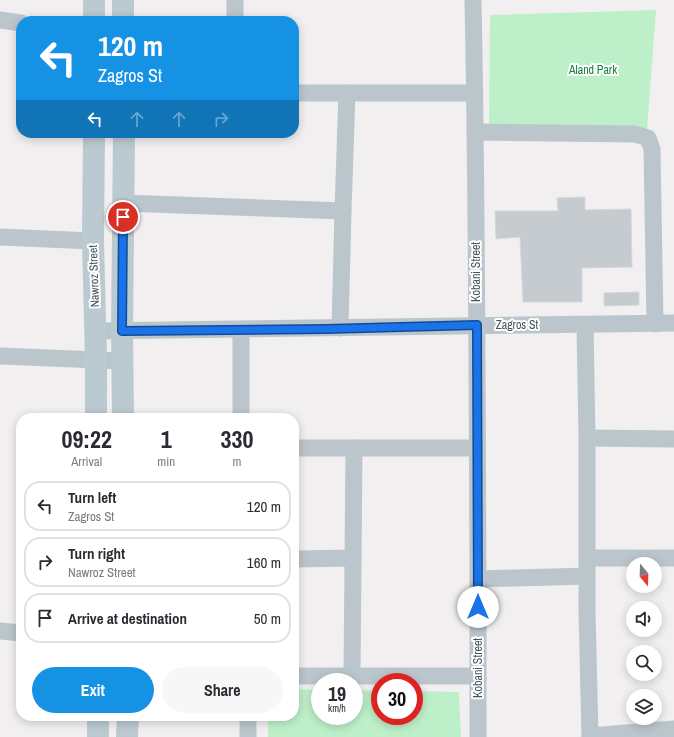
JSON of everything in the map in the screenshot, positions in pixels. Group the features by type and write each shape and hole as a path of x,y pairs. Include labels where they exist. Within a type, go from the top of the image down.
{"main road":[{"path":"94,0 94,16"},
{"path":"123,0 123,16"},
{"name":"Nawroz Street","path":"94,138 93,241 96,413"},
{"path":"123,413 122,331 124,138"},
{"path":"98,721 98,737"},
{"path":"128,721 128,737"}],"street":[{"path":"235,0 235,16"},
{"name":"Kobani Street","path":"473,0 477,325 478,737"},
{"path":"0,20 16,23"},
{"path":"299,93 475,93"},
{"path":"340,328 347,93"},
{"path":"475,132 635,134 648,138 652,149 655,324"},
{"path":"123,203 343,211"},
{"path":"0,237 93,241"},
{"name":"Zagros St","path":"95,331 674,323"},
{"path":"585,325 587,438 587,611 590,736 674,729"},
{"path":"240,330 241,413"},
{"path":"0,356 123,361"},
{"path":"587,438 674,438"},
{"path":"299,448 477,448"},
{"path":"352,673 354,448"},
{"path":"299,559 353,558"},
{"path":"587,558 674,558"},
{"path":"478,579 587,576"},
{"path":"0,632 16,633"},
{"path":"299,676 311,676"},
{"path":"363,676 478,676"},
{"path":"248,721 248,737"}],"green space":[{"name":"Aland Park","path":"656,10 647,129 489,126 490,15"},
{"path":"299,689 311,690 311,725 363,725 363,690 371,691 371,725 423,725 423,691 459,692 461,737 268,737 268,721 299,721"}],"building":[{"path":"585,197 585,210 631,209 632,267 582,268 582,302 523,302 520,237 496,239 495,211 558,211 557,198"},
{"path":"639,292 639,305 604,306 604,293"}],"route":[{"path":"123,217 122,331 326,329 477,325 478,607"}]}
